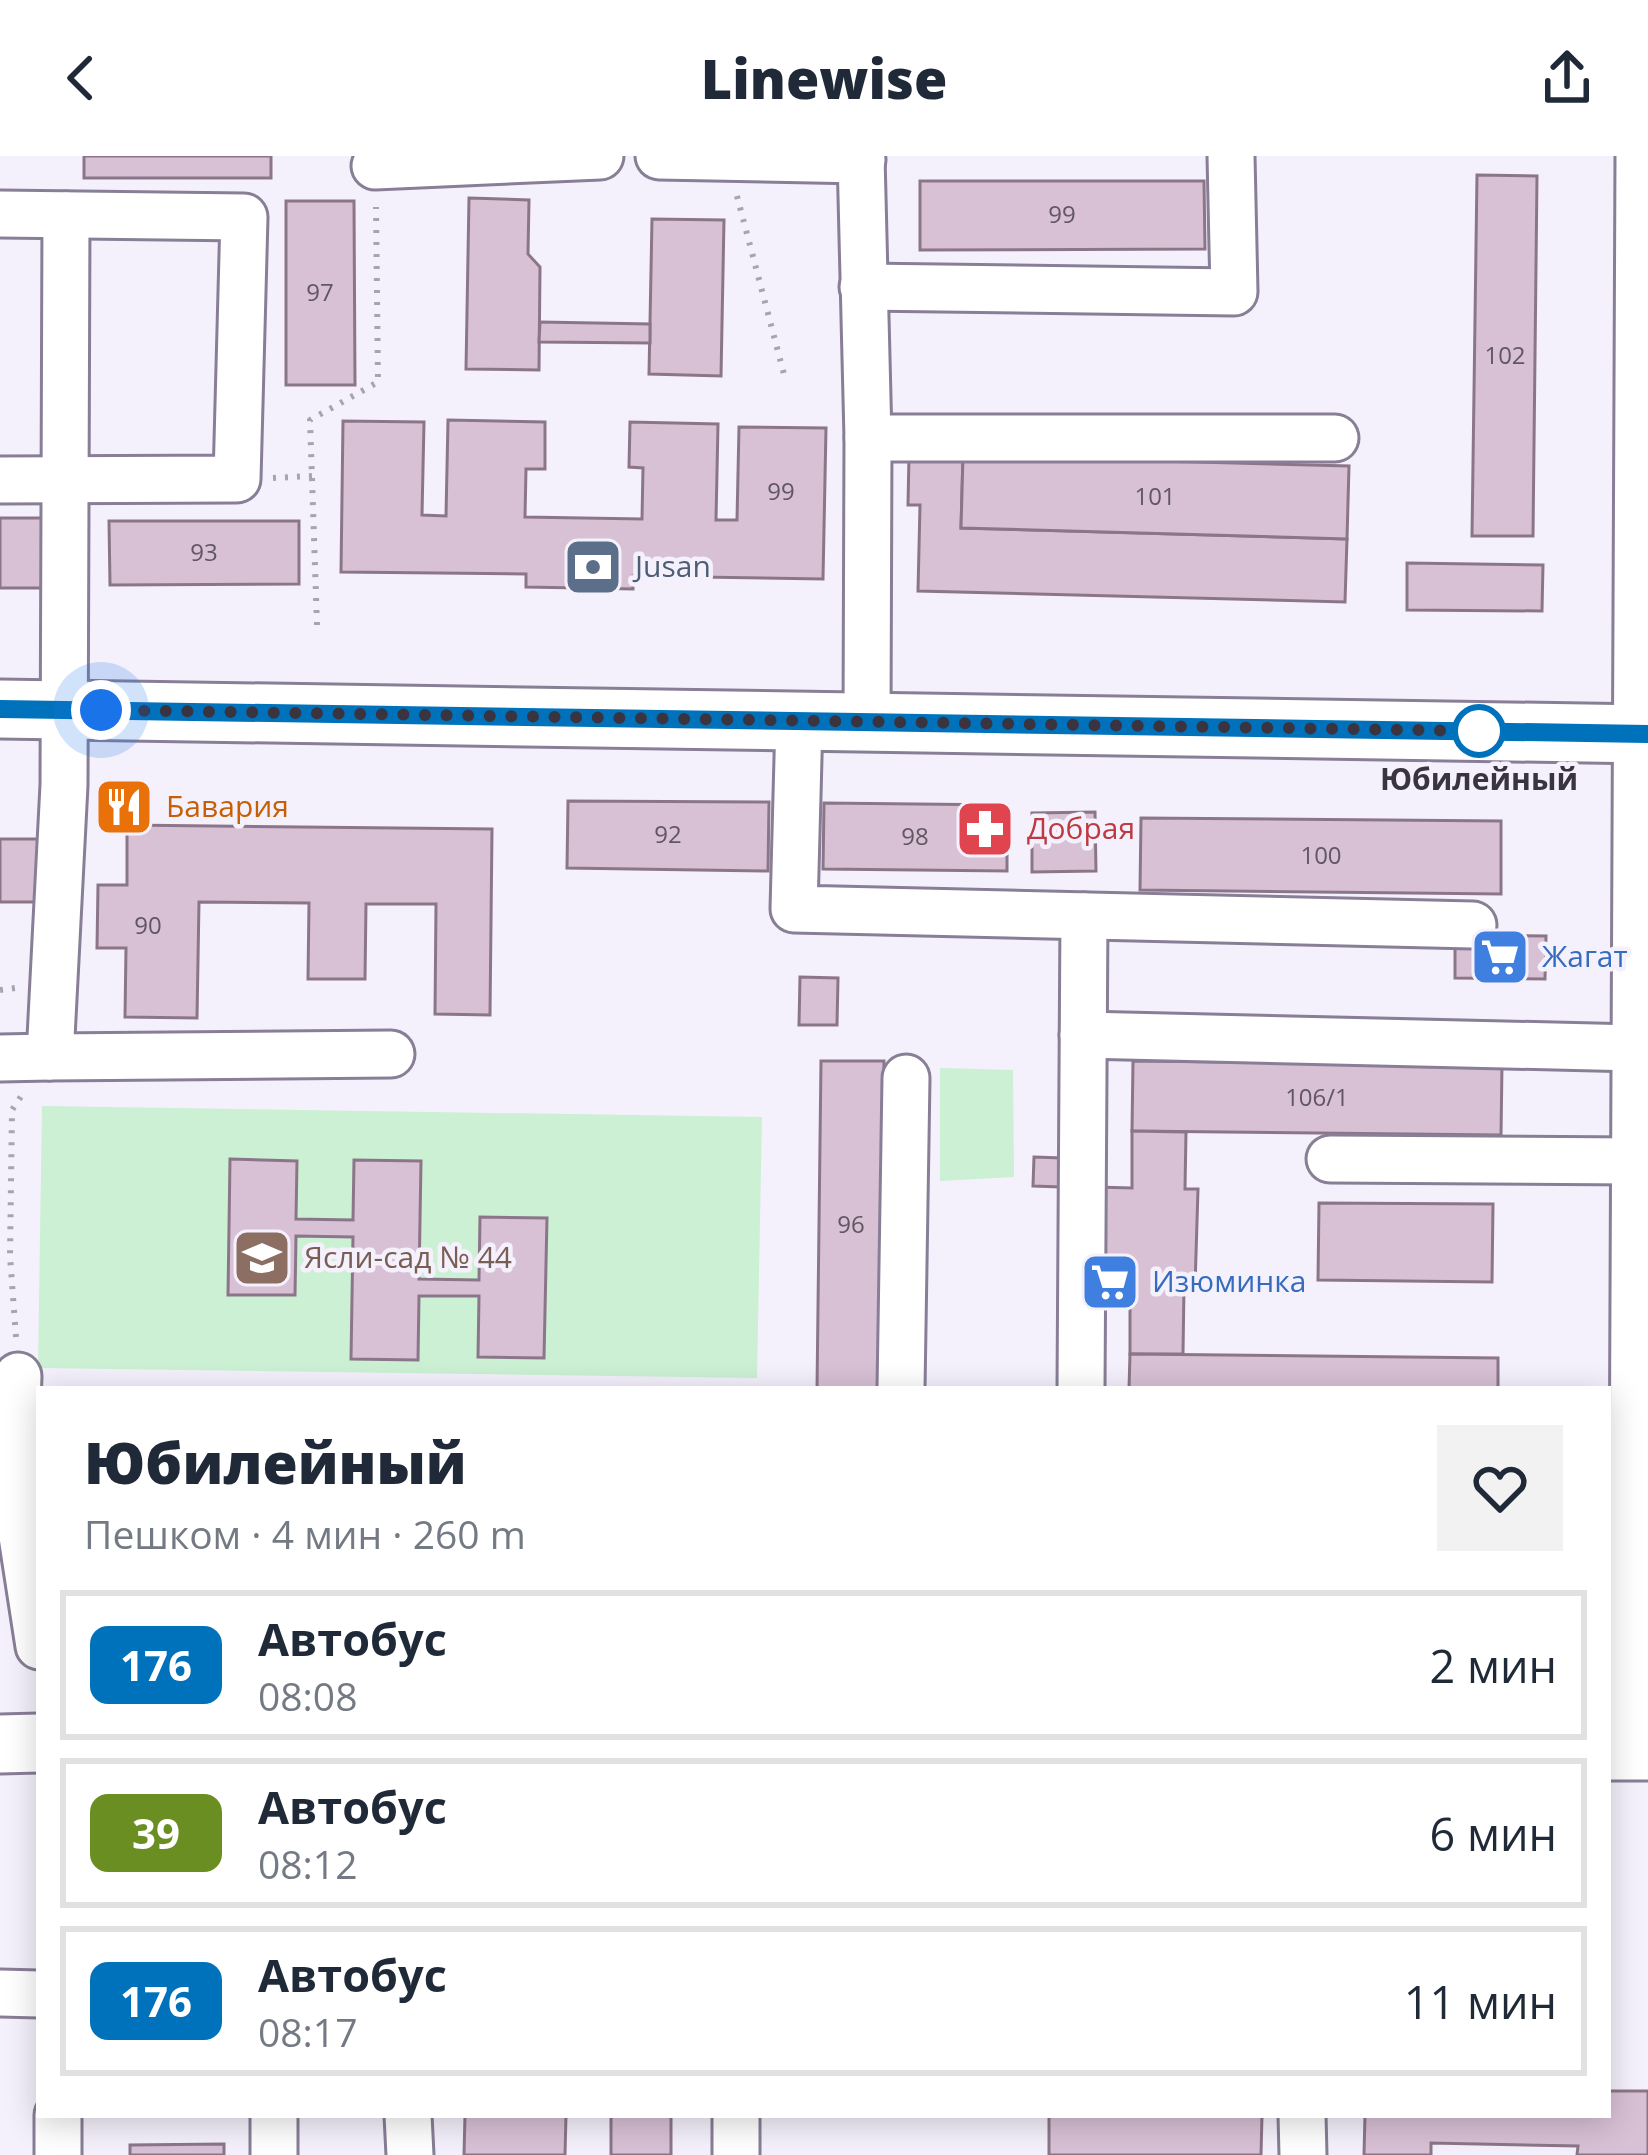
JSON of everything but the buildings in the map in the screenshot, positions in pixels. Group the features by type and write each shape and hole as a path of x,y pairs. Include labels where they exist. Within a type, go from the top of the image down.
{"main road":[{"path":"0,709 1642,734"},
{"path":"0,1744 36,1743"}],"street":[{"path":"376,166 600,156"},
{"path":"659,156 861,158 868,438 867,722"},
{"path":"863,286 1234,292 1231,156"},
{"path":"1629,1750 1621,1453 1635,1161 1642,734 1640,156"},
{"path":"0,214 244,217 237,479 0,480"},
{"path":"50,1057 64,785 66,215"},
{"path":"868,438 1335,438"},
{"path":"799,720 794,909 1473,925"},
{"path":"1081,1386 1084,916"},
{"path":"1083,1035 1636,1048"},
{"path":"0,1058 391,1054"},
{"path":"901,1386 906,1078"},
{"path":"1330,1159 1635,1161"},
{"path":"18,1376 7,1484 36,1631"},
{"path":"0,1993 36,1994"},
{"path":"58,2118 58,2155"},
{"path":"274,2118 274,2155"},
{"path":"408,2118 410,2155"},
{"path":"736,2118 736,2155"},
{"path":"1302,2118 1303,2155"}],"path":[{"path":"738,157 737,201 785,378"},
{"path":"317,625 310,420 378,382 376,166"},
{"path":"12,1110 10,1256 18,1376"}],"green space":[{"path":"940,1068 1013,1070 1014,1177 940,1181"},
{"path":"42,1106 762,1117 757,1378 38,1368"}],"bus line":[{"name":"176","path":"0,709 1648,734"}],"place":[{"name":"Jusan","path":"593,567"},
{"name":"Юбилейный","path":"1479,731"},
{"name":"Бавария","path":"124,807"},
{"name":"Добрая","path":"985,829"},
{"name":"Жагат","path":"1500,957"},
{"name":"Ясли-сад № 44","path":"262,1258"},
{"name":"Изюминка","path":"1110,1282"}],"route":[{"path":"101,710 1479,731"}]}
